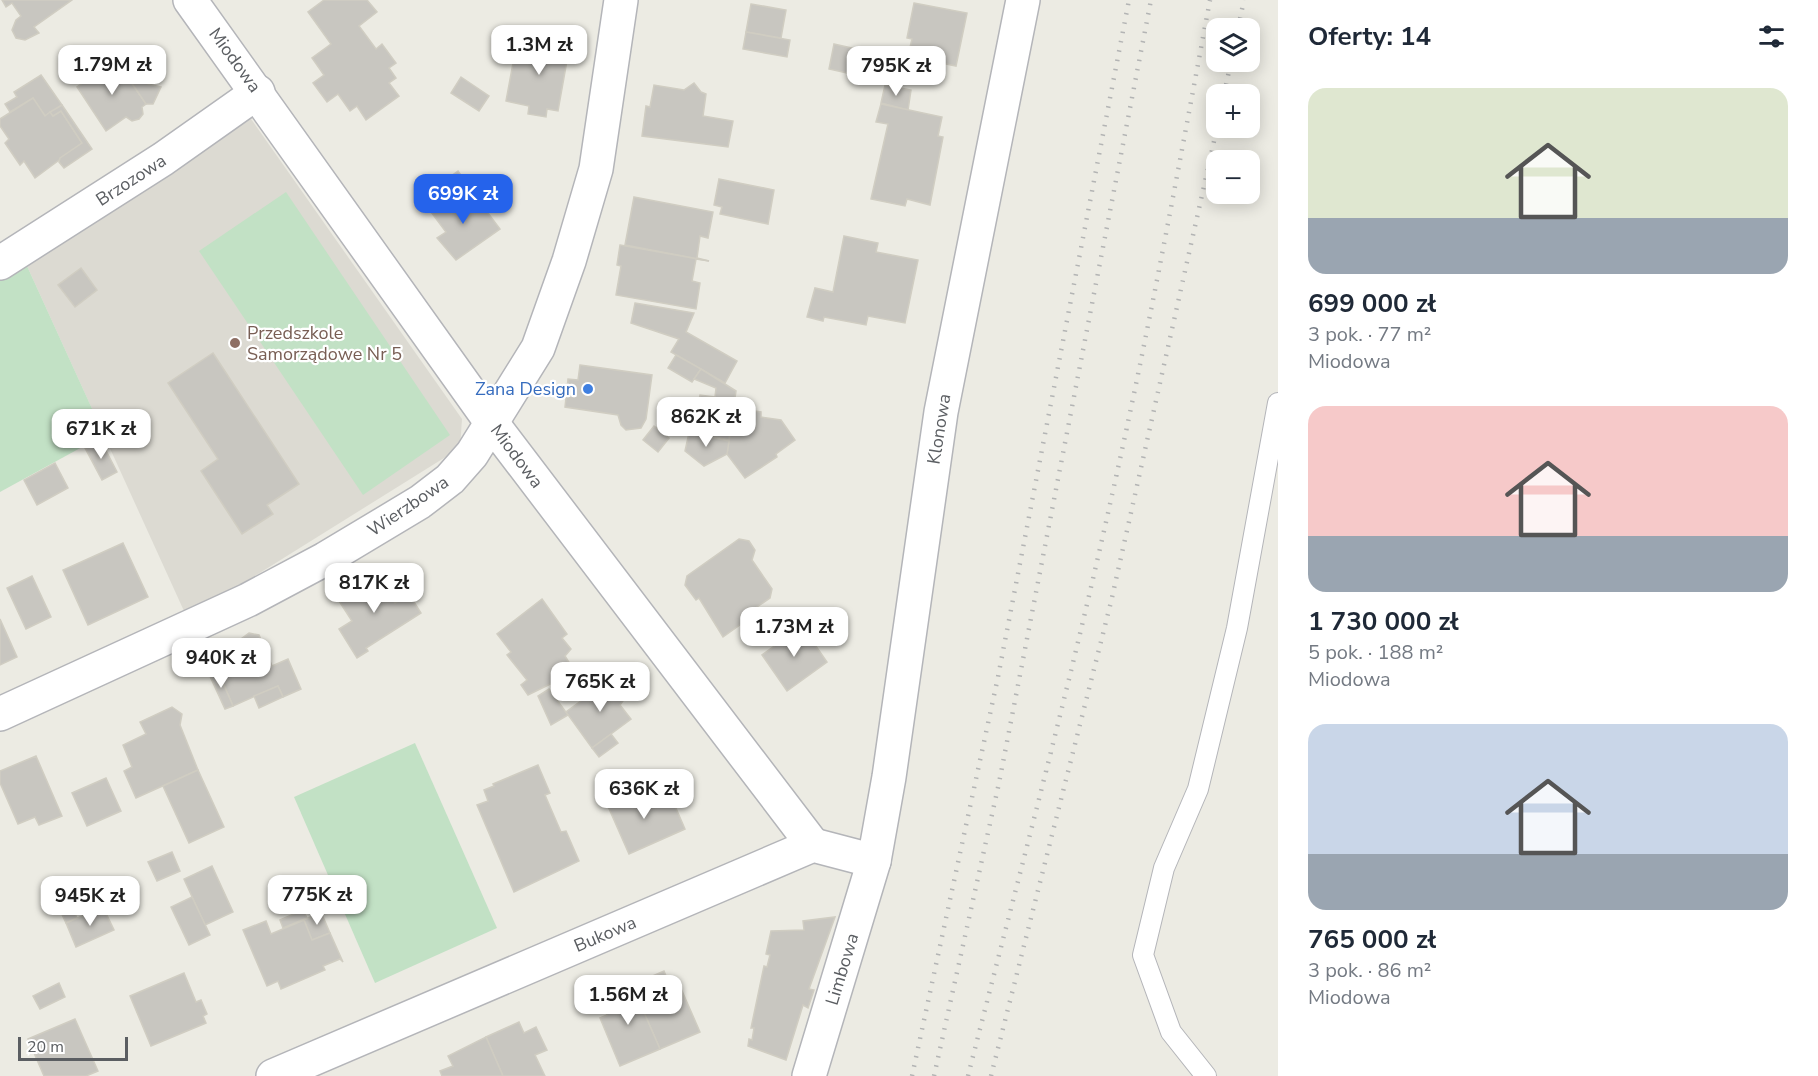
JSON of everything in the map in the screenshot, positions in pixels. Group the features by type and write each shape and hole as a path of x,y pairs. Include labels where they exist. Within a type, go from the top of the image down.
{"street":[{"name":"Miodowa","path":"190,0 258,92 491,422 813,845"},
{"name":"Wierzbowa","path":"0,714 248,600 325,559 420,502 450,479 472,454 538,348 569,261 596,169 621,0"},
{"name":"Klonowa","path":"874,861 889,777 941,412 1023,0"},
{"name":"Brzozowa","path":"0,263 153,166 258,92"},
{"path":"813,845 874,861"},
{"name":"Bukowa","path":"273,1076 813,845"},
{"name":"Limbowa","path":"809,1076 874,861"}],"lane":[{"path":"1206,1076 1170,1032 1143,955 1164,868 1198,789 1237,628 1278,404"}],"shaded area":[{"name":"Przedszkole Samorządowe Nr 5","path":"251,119 462,419 460,448 242,584 184,611 27,266"}],"green space":[{"path":"286,192 450,435 363,495 199,251"},
{"path":"27,266 104,435 0,492 0,280"},
{"path":"415,743 497,928 375,983 294,797"}],"building":[{"path":"2,0 72,0 34,27 39,33 25,40 16,38 12,30 16,20 21,16 12,3 6,7"},
{"path":"324,0 367,0 377,12 359,26 376,49 382,44 396,63 389,68 396,78 389,83 399,96 366,120 357,106 350,111 338,94 327,102 313,83 324,75 312,58 331,44 308,12"},
{"path":"914,3 967,13 956,66 908,56 912,39 907,38"},
{"path":"751,4 786,10 781,38 746,32"},
{"path":"746,32 790,40 787,57 743,49"},
{"path":"536,36 567,42 564,54 568,55 558,111 547,109 546,117 528,114 529,106 506,101 516,47 534,50"},
{"path":"834,44 870,52 865,77 829,69"},
{"path":"116,60 146,104 142,107 143,114 139,119 132,121 126,117 106,131 77,87"},
{"path":"41,75 62,105 45,116 33,98 10,112 5,104 17,97 14,92"},
{"path":"141,76 148,84 161,87 153,104 146,104 131,82"},
{"path":"461,77 489,96 479,111 451,93"},
{"path":"694,83 701,92 706,94 703,116 733,121 728,147 642,136 646,106 650,107 654,85 684,90"},
{"path":"885,85 911,90 908,110 881,103"},
{"path":"33,98 45,116 50,112 53,116 61,111 82,143 35,178 24,161 20,165 5,143 9,139 0,126 0,119"},
{"path":"881,104 942,117 938,136 943,137 930,205 907,199 905,206 871,199 888,124 876,122"},
{"path":"62,105 92,149 64,168 59,162 60,158 82,143 61,111 53,116 50,112"},
{"path":"458,171 469,187 440,206 429,192"},
{"path":"719,179 774,190 768,224 720,214 722,207 714,205"},
{"path":"461,191 476,210 482,205 500,229 456,260 437,238 446,232 431,212"},
{"path":"634,197 713,212 708,238 700,236 697,258 709,261 625,245"},
{"path":"844,236 878,243 876,252 918,260 905,323 868,316 866,325 824,317 823,321 807,317 815,288 833,292"},
{"path":"620,245 709,261 696,259 692,281 700,283 696,309 616,295 621,266 617,265"},
{"path":"81,268 97,290 75,307 58,285"},
{"path":"635,303 694,313 686,332 737,361 725,383 671,352 679,339 631,323"},
{"path":"213,353 299,484 267,505 273,514 242,534 201,471 218,459 168,383"},
{"path":"676,355 701,369 692,382 668,368"},
{"path":"580,365 652,375 646,419 641,428 626,430 621,425 618,415 565,407 568,379 578,380"},
{"path":"701,369 736,391 729,440 698,433 703,412 697,411 700,395 715,397 716,388 694,379"},
{"path":"734,408 761,412 761,417 781,420 795,440 776,454 777,457 745,478 727,454"},
{"path":"654,426 669,438 658,452 643,440"},
{"path":"689,433 729,441 727,454 704,466 685,451"},
{"path":"100,439 117,472 102,480 85,448"},
{"path":"55,463 68,488 37,505 24,480"},
{"path":"739,539 749,541 755,550 752,560 772,589 770,598 754,609 758,612 723,637 699,598 696,600 685,585 687,576"},
{"path":"123,543 148,597 88,625 63,570"},
{"path":"376,572 395,603 409,594 421,613 366,648 368,651 357,658 339,629 352,621 339,601 358,589 356,585"},
{"path":"32,576 51,617 26,629 7,588"},
{"path":"403,582 409,594 395,603 388,590"},
{"path":"542,599 567,634 562,638 571,649 565,656 575,672 528,695 521,685 527,680 507,655 511,652 497,634"},
{"path":"0,619 17,657 0,665"},
{"path":"802,626 827,662 787,691 762,655"},
{"path":"249,633 259,635 272,666 288,659 301,689 283,697 278,686 233,706 214,662 239,651 238,641"},
{"path":"217,669 233,706 225,709 208,672"},
{"path":"607,682 617,682 625,688 625,698 620,705 631,719 592,748 566,712"},
{"path":"278,686 283,697 259,708 254,696"},
{"path":"549,689 568,715 551,725 538,696"},
{"path":"172,707 182,714 180,725 198,770 136,798 124,771 132,767 123,745 146,734 140,722"},
{"path":"611,734 618,743 599,757 592,748"},
{"path":"36,756 62,816 39,825 35,817 18,824 0,783 0,771"},
{"path":"538,765 550,793 545,795 561,832 566,831 579,861 514,892 477,805 488,801 484,790 494,786 493,784"},
{"path":"198,770 224,827 189,843 163,786"},
{"path":"106,778 121,811 87,826 72,793"},
{"path":"652,782 661,803 651,808 642,786"},
{"path":"642,786 651,808 672,799 685,829 629,854 607,804"},
{"path":"172,852 180,871 157,881 148,862"},
{"path":"212,866 233,912 205,925 184,879"},
{"path":"68,897 77,918 66,923 56,902"},
{"path":"192,897 210,935 189,945 171,907"},
{"path":"103,907 114,930 76,947 66,923"},
{"path":"303,910 307,918 283,928 280,920"},
{"path":"321,912 330,933 312,940 304,920"},
{"path":"835,917 809,989 814,990 808,1008 803,1005 786,1060 748,1046 749,1039 752,1040 754,1028 751,1028 764,966 767,967 770,955 766,954 771,931 804,930 803,921"},
{"path":"304,920 312,940 330,933 343,962 340,959 323,966 325,970 281,989 278,981 267,986 243,930 266,921 271,934"},
{"path":"664,971 671,988 679,984 700,1032 660,1049 632,985"},
{"path":"184,973 196,1002 201,1000 207,1014 203,1016 206,1023 151,1046 130,996"},
{"path":"59,983 65,997 40,1009 33,996"},
{"path":"632,985 660,1049 620,1066 600,1018 607,1015 600,999"},
{"path":"75,1019 98,1071 86,1076 44,1076 28,1039"},
{"path":"519,1022 524,1033 536,1027 547,1050 535,1055 545,1076 503,1076 486,1037"},
{"path":"486,1037 503,1076 442,1076 440,1071 453,1066 448,1056"}],"railway":[{"path":"912,1076 998,677 1129,0"},
{"path":"934,1076 999,783 1151,0"},
{"path":"968,1076 1060,714 1126,433 1210,0"},
{"path":"1240,18 1244,0"},
{"path":"1226,84 1229,72"},
{"path":"991,1076 1111,602 1215,138"}],"place":[{"name":"Przedszkole Samorządowe Nr 5","path":"235,343"},
{"name":"Zana Design","path":"588,389"}]}
